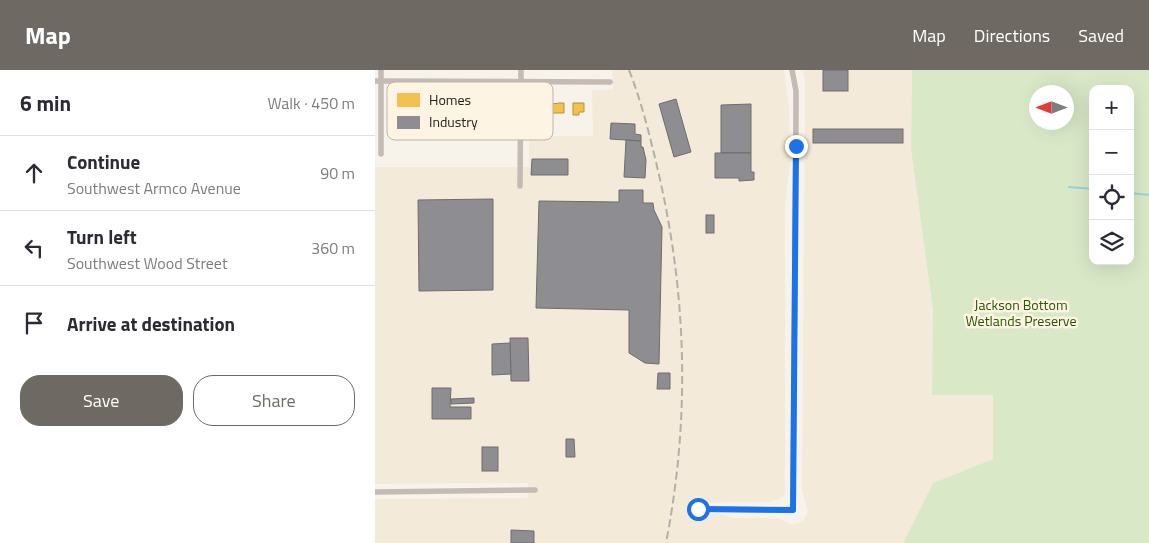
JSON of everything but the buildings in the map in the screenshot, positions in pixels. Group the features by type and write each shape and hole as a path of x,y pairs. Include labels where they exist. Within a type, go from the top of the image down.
{"street":[{"path":"381,70 378,81 381,154"},
{"path":"521,70 521,82"},
{"path":"698,509 793,510 796,113 792,70"},
{"path":"378,81 610,82"},
{"path":"520,140 520,186"},
{"path":"375,492 535,490"}],"shaded area":[{"path":"612,70 784,70 789,106 790,164 785,205 785,492 783,497 770,502 696,503 696,513 717,513 735,518 778,518 792,525 803,521 808,511 802,491 805,82 803,70 912,70 911,149 933,312 933,395 993,395 993,459 933,483 903,543 375,543 375,499 528,498 528,483 375,484 375,167 529,167 529,140 553,140 553,136 593,136 592,90 613,90"}],"green space":[{"name":"Jackson Bottom Wetlands Preserve","path":"912,70 1149,70 1149,543 903,543 933,483 993,459 993,395 932,395 933,311 911,149"}],"waterway":[{"path":"1069,187 1089,189"},
{"path":"1134,193 1149,195"}],"railway":[{"path":"629,70 642,108 659,175 668,221 680,313 682,405 674,497 666,543"}],"route":[{"path":"698,509 793,510 796,146"}]}
